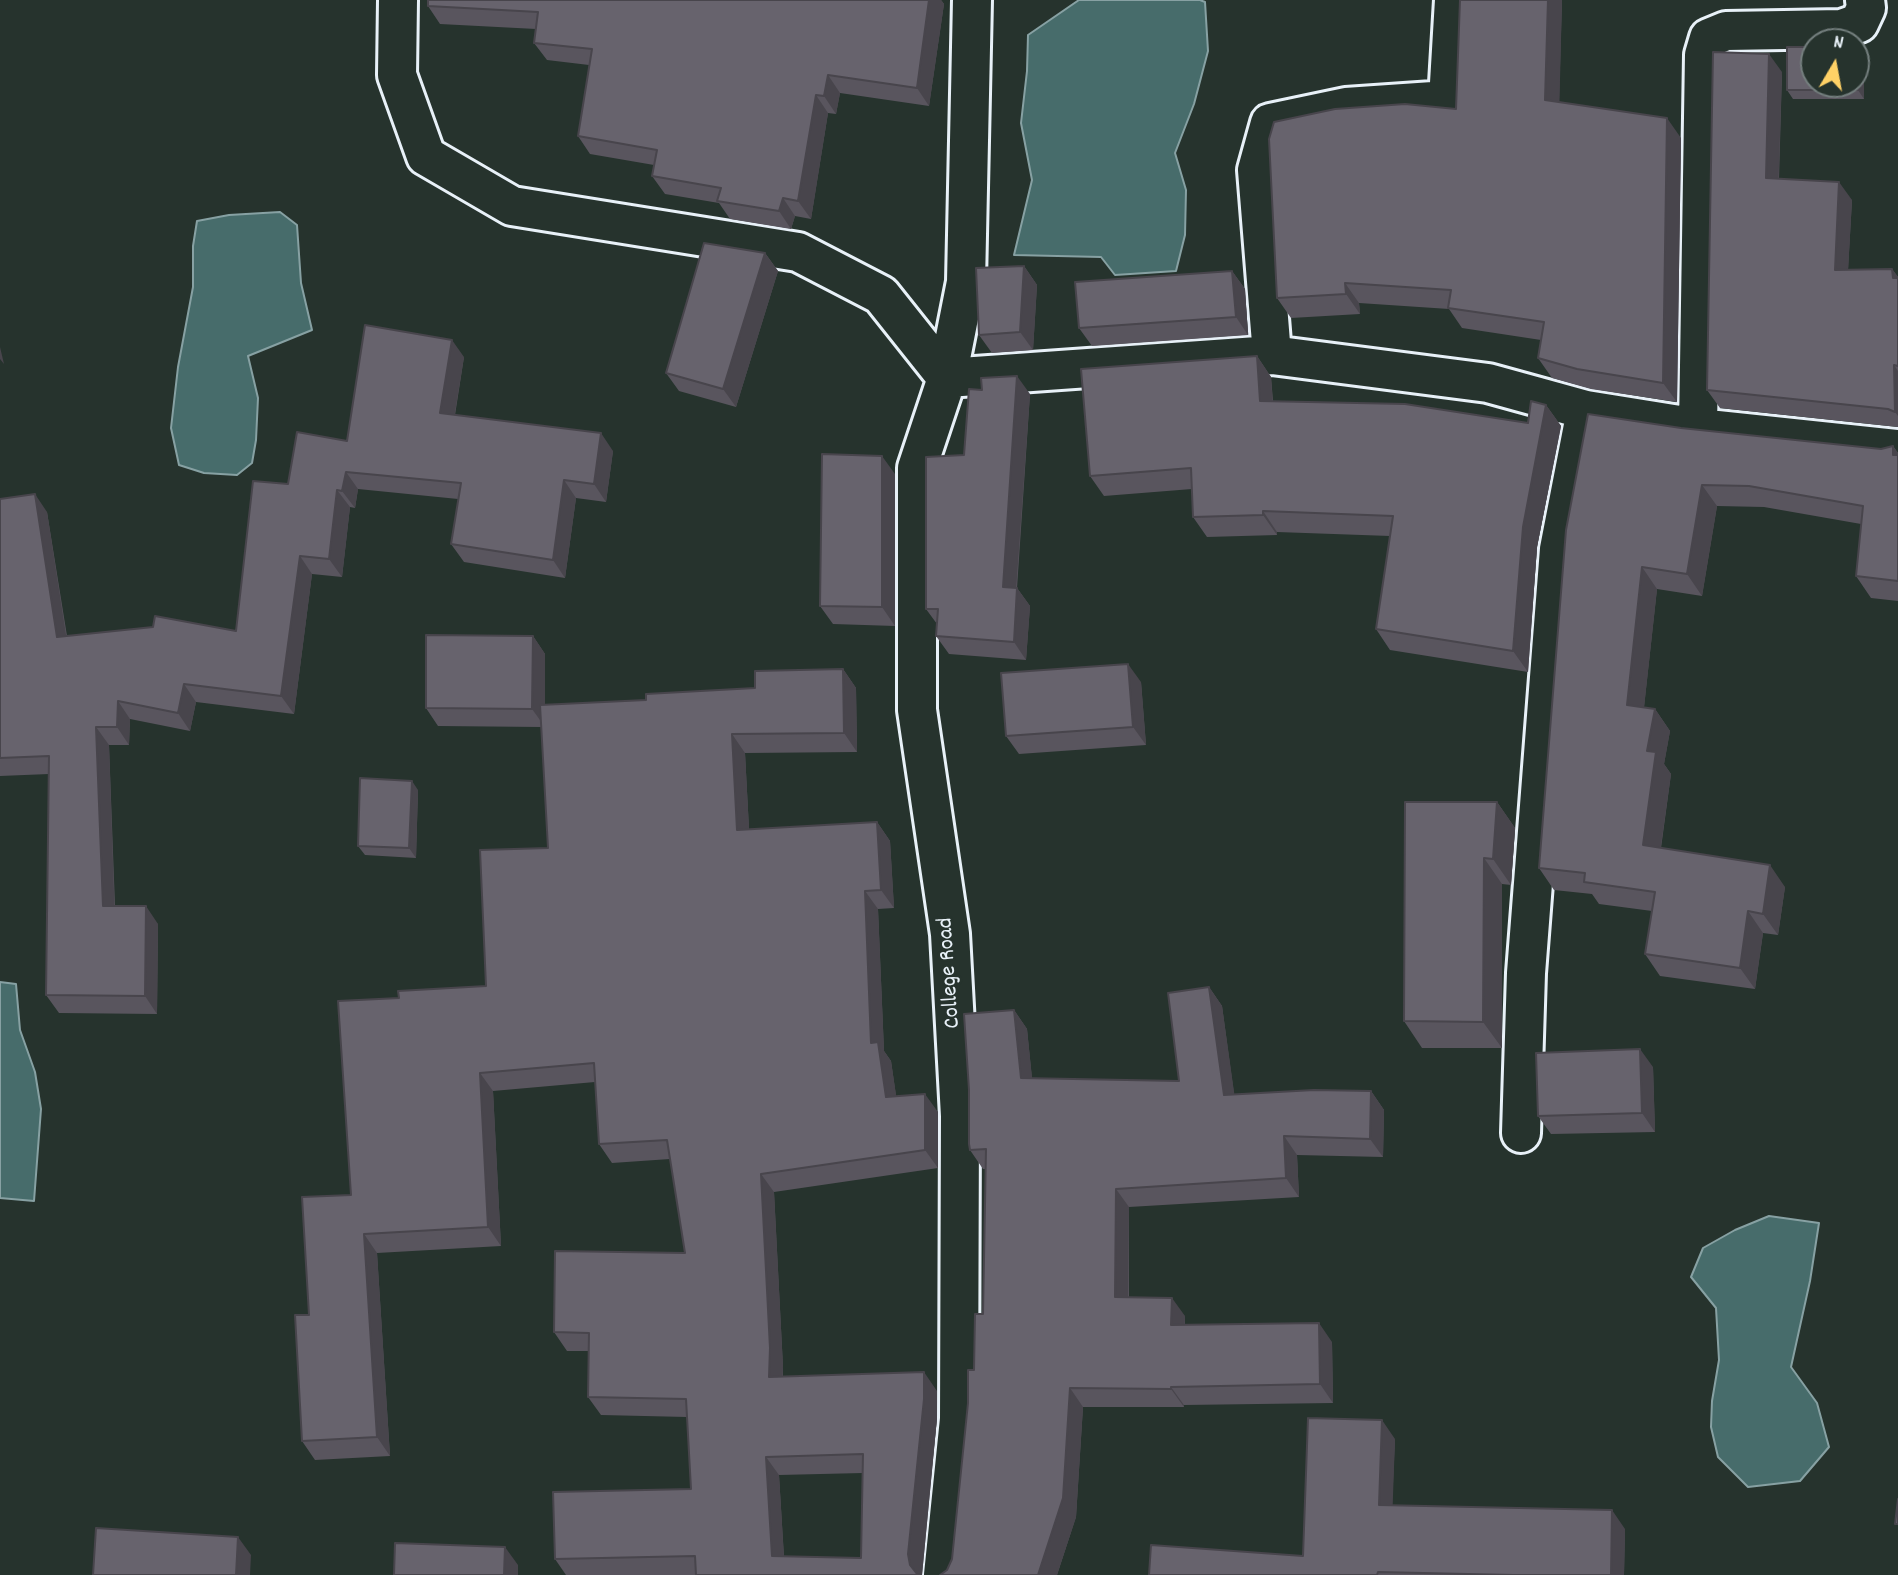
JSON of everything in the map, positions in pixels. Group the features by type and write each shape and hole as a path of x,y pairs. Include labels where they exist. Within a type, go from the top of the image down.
{"street":[{"path":"398,0 397,75 426,156 512,206 798,252 881,295 947,377 1272,355 1488,383 1586,410 1698,428 1898,449"},
{"name":"College Road","path":"943,1575 959,1419 960,1116 950,934 917,710 917,468 947,377 966,282 972,0"},
{"path":"1272,355 1257,170 1270,123 1346,107 1448,100 1454,0"},
{"path":"1698,428 1704,55 1709,38 1726,31 1842,29 1859,23 1866,8 1865,0"},
{"path":"1521,1133 1526,973 1559,549 1586,410"}],"water":[{"path":"1079,0 1205,2 1208,51 1194,104 1175,153 1186,190 1185,235 1176,271 1115,275 1101,257 1014,255 1032,180 1021,123 1028,35"},
{"path":"280,212 297,225 301,283 312,330 248,356 258,398 252,463 237,475 204,473 179,465 171,428 178,367 193,287 193,246 197,221 229,215"},
{"path":"0,982 16,984 20,1030 35,1072 41,1109 34,1201 0,1198"},
{"path":"1769,1216 1819,1223 1810,1281 1791,1367 1817,1403 1829,1447 1800,1481 1748,1487 1718,1457 1711,1427 1719,1360 1716,1308 1691,1277 1703,1248 1735,1230"}],"building":[{"path":"428,0 929,0 917,88 828,75 824,96 816,95 798,201 783,198 779,211 717,201 721,188 652,176 657,150 578,136 592,49 534,43 538,12 428,6"},
{"path":"1460,0 1548,0 1545,100 1667,118 1663,383 1577,369 1538,358 1544,322 1448,308 1451,290 1345,283 1346,294 1277,298 1269,139 1274,122 1335,109 1405,104 1456,109"},
{"path":"1787,47 1800,47 1800,90 1787,90"},
{"path":"1713,52 1769,54 1766,178 1839,182 1835,270 1892,269 1893,278 1898,278 1895,412 1888,409 1707,390"},
{"path":"704,243 765,253 723,389 666,373"},
{"path":"1024,266 1020,332 979,335 976,268"},
{"path":"1232,271 1236,317 1079,328 1075,282"},
{"path":"365,325 452,340 440,413 601,433 594,484 564,480 553,560 451,544 461,483 346,472 342,491 337,490 329,559 300,556 281,696 184,684 178,713 118,701 117,727 96,727 103,906 146,906 145,996 46,995 49,756 0,758 0,499 35,494 57,637 153,627 155,616 236,631 253,481 288,484 297,432 347,441"},
{"path":"1257,356 1260,401 1405,404 1528,423 1531,401 1546,405 1523,527 1513,651 1376,629 1393,516 1263,511 1263,515 1193,517 1191,468 1090,476 1081,369"},
{"path":"1017,376 1003,587 1017,588 1014,642 936,636 938,609 926,609 926,457 964,455 969,389 982,390 981,378"},
{"path":"1588,414 1681,428 1881,449 1893,446 1893,455 1898,455 1898,581 1856,576 1863,506 1749,486 1702,485 1687,574 1642,567 1627,705 1655,709 1647,751 1656,752 1643,845 1770,865 1763,914 1748,911 1740,968 1645,954 1655,892 1584,882 1585,873 1539,868 1566,530"},
{"path":"822,454 882,456 882,607 820,606"},
{"path":"426,635 533,636 532,709 426,708"},
{"path":"1128,664 1133,727 1006,736 1001,673"},
{"path":"843,669 844,733 732,734 737,830 877,822 881,890 865,891 871,1043 878,1042 886,1097 925,1094 925,1150 761,1174 770,1348 769,1377 924,1372 924,1399 908,1554 910,1565 920,1575 696,1575 695,1556 555,1559 553,1492 691,1489 686,1399 588,1397 589,1333 554,1332 555,1251 685,1253 667,1140 599,1144 594,1063 480,1073 488,1227 364,1234 377,1437 302,1441 295,1315 309,1315 302,1197 351,1195 338,1001 399,998 398,991 486,986 480,850 548,848 540,705 646,700 646,694 755,688 755,671","holes":["863,1454 861,1558 772,1556 766,1457"]},
{"path":"360,778 412,781 409,848 358,846"},
{"path":"1405,802 1497,802 1493,859 1484,858 1483,1022 1404,1021"},
{"path":"1209,987 1224,1095 1314,1090 1371,1091 1370,1139 1284,1136 1286,1178 1116,1189 1115,1297 1172,1298 1171,1325 1319,1323 1320,1384 1171,1389 1070,1388 1063,1498 1038,1575 940,1575 947,1570 952,1559 968,1403 968,1370 974,1370 975,1314 983,1314 986,1149 970,1150 969,1144 964,1014 1014,1010 1021,1078 1179,1081 1168,993"},
{"path":"1640,1049 1642,1113 1538,1116 1536,1053"},
{"path":"1308,1418 1382,1420 1379,1505 1612,1510 1611,1575 1378,1572 1377,1575 1149,1575 1151,1545 1303,1556"},
{"path":"1898,1499 1898,1524 1895,1524"},
{"path":"96,1528 238,1537 236,1575 93,1575"},
{"path":"395,1543 505,1547 504,1575 394,1575"}]}
